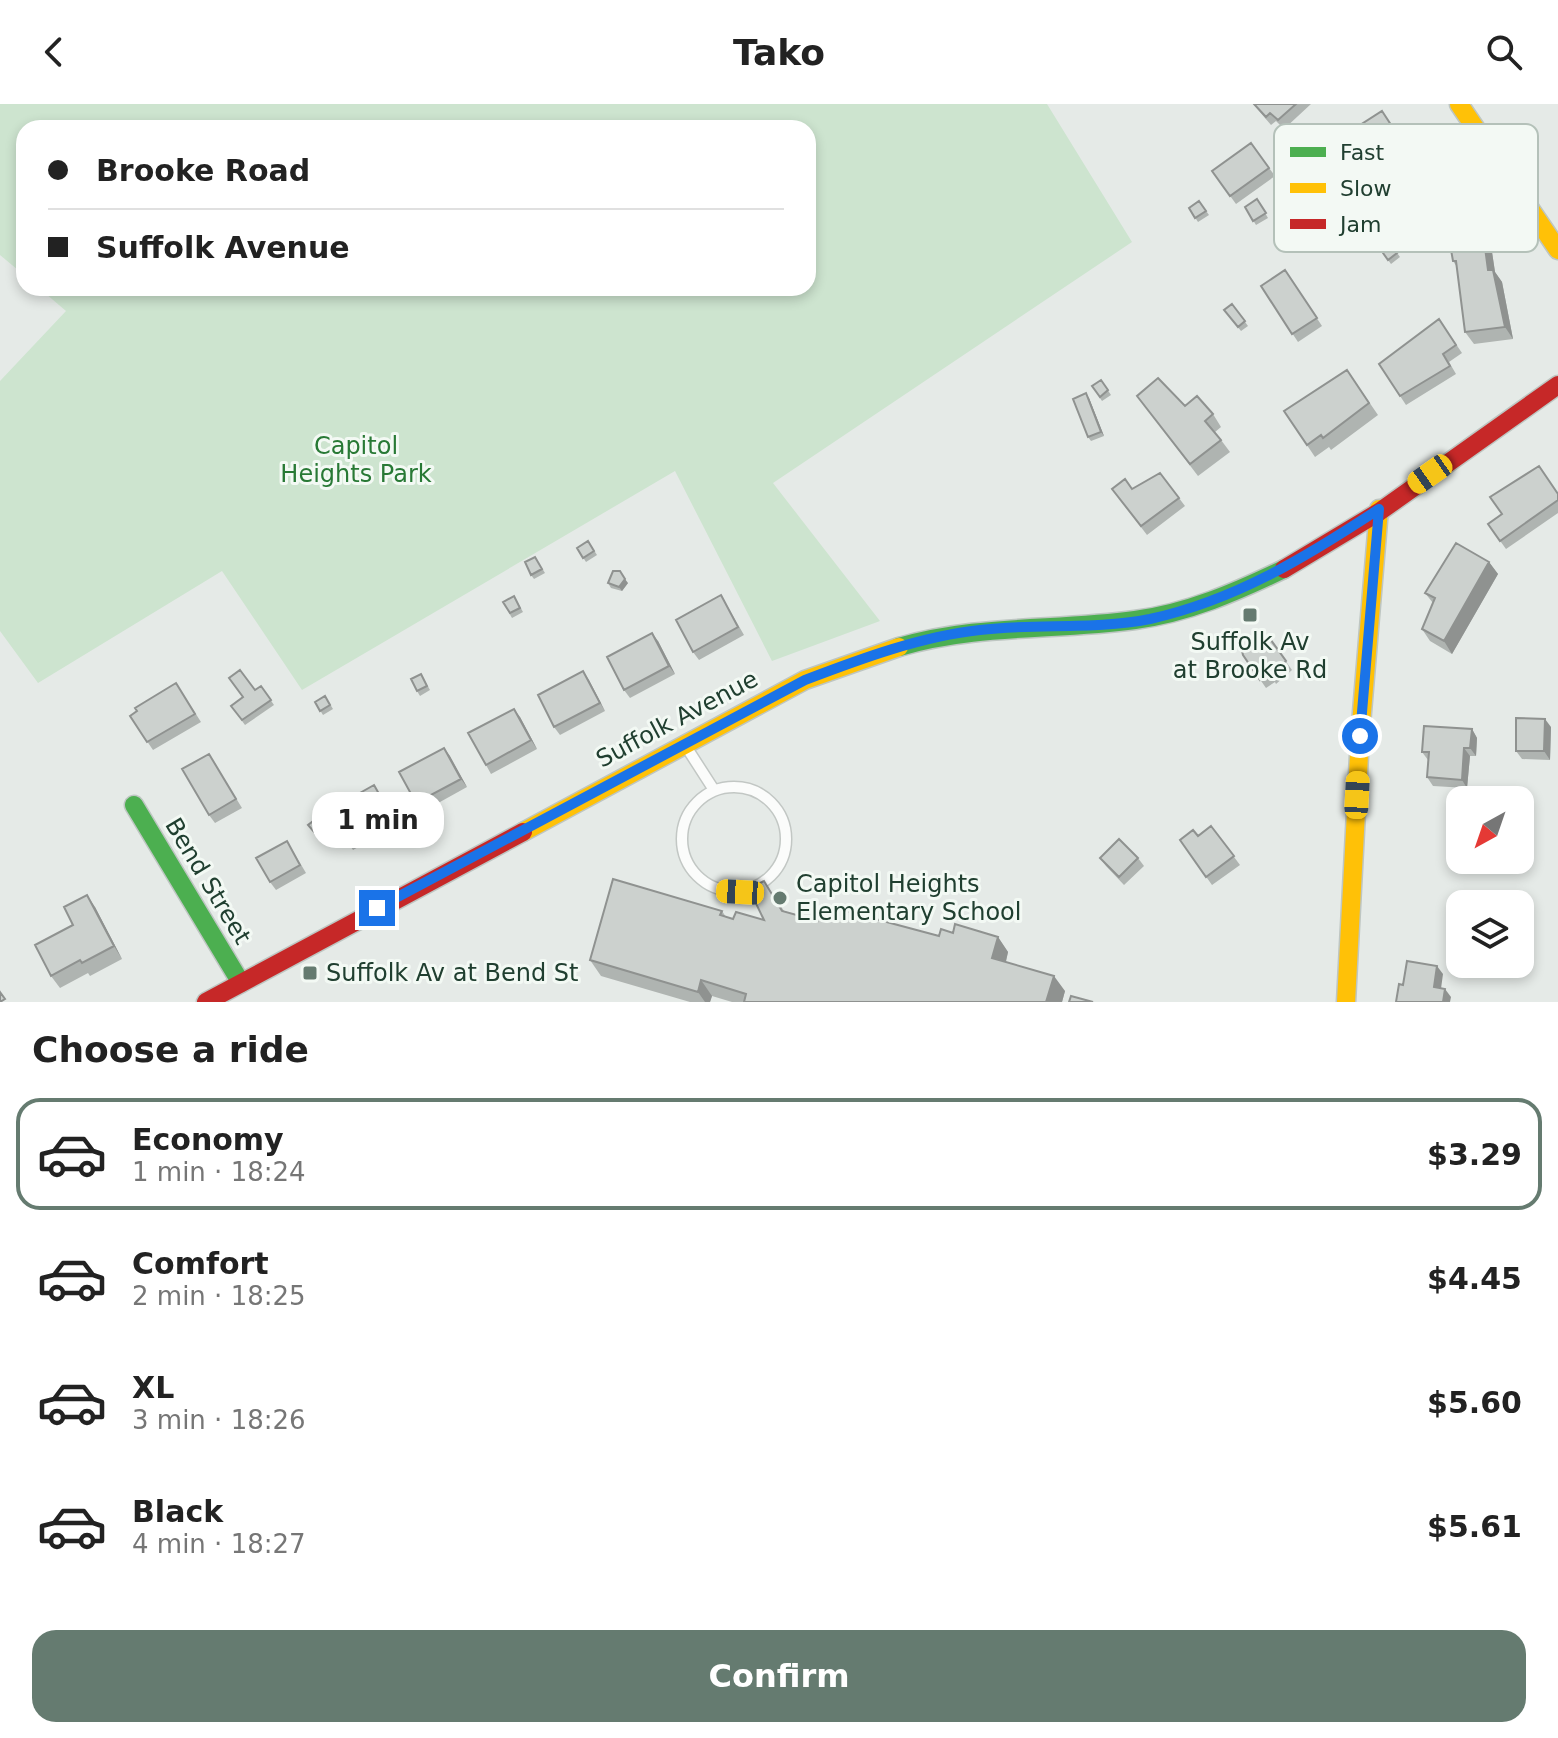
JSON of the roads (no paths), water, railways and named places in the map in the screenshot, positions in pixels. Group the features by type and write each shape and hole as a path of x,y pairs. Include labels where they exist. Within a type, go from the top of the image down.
{"street":[{"path":"1459,104 1473,124"},
{"path":"1538,221 1558,250"},
{"name":"Suffolk Avenue","path":"206,1002 805,680 906,647 977,630 1108,625 1186,610 1262,581 1379,509 1558,385"},
{"path":"1346,1002 1360,736 1379,509"},
{"name":"Bend Street","path":"134,805 241,983"}],"lane":[{"path":"683,743 714,790"},
{"path":"731,787 755,792 770,801 784,824 784,854 774,874 759,886 740,892 723,891 695,874 684,858 681,839 688,814 696,802 714,790 731,787"}],"place":[{"name":"Suffolk Av at Brooke Rd","path":"1250,615"},
{"name":"Capitol Heights Elementary School","path":"780,898"},
{"name":"Suffolk Av at Bend St","path":"310,973"}],"park label":[{"name":"Capitol Heights Park","path":"356,460"}]}
